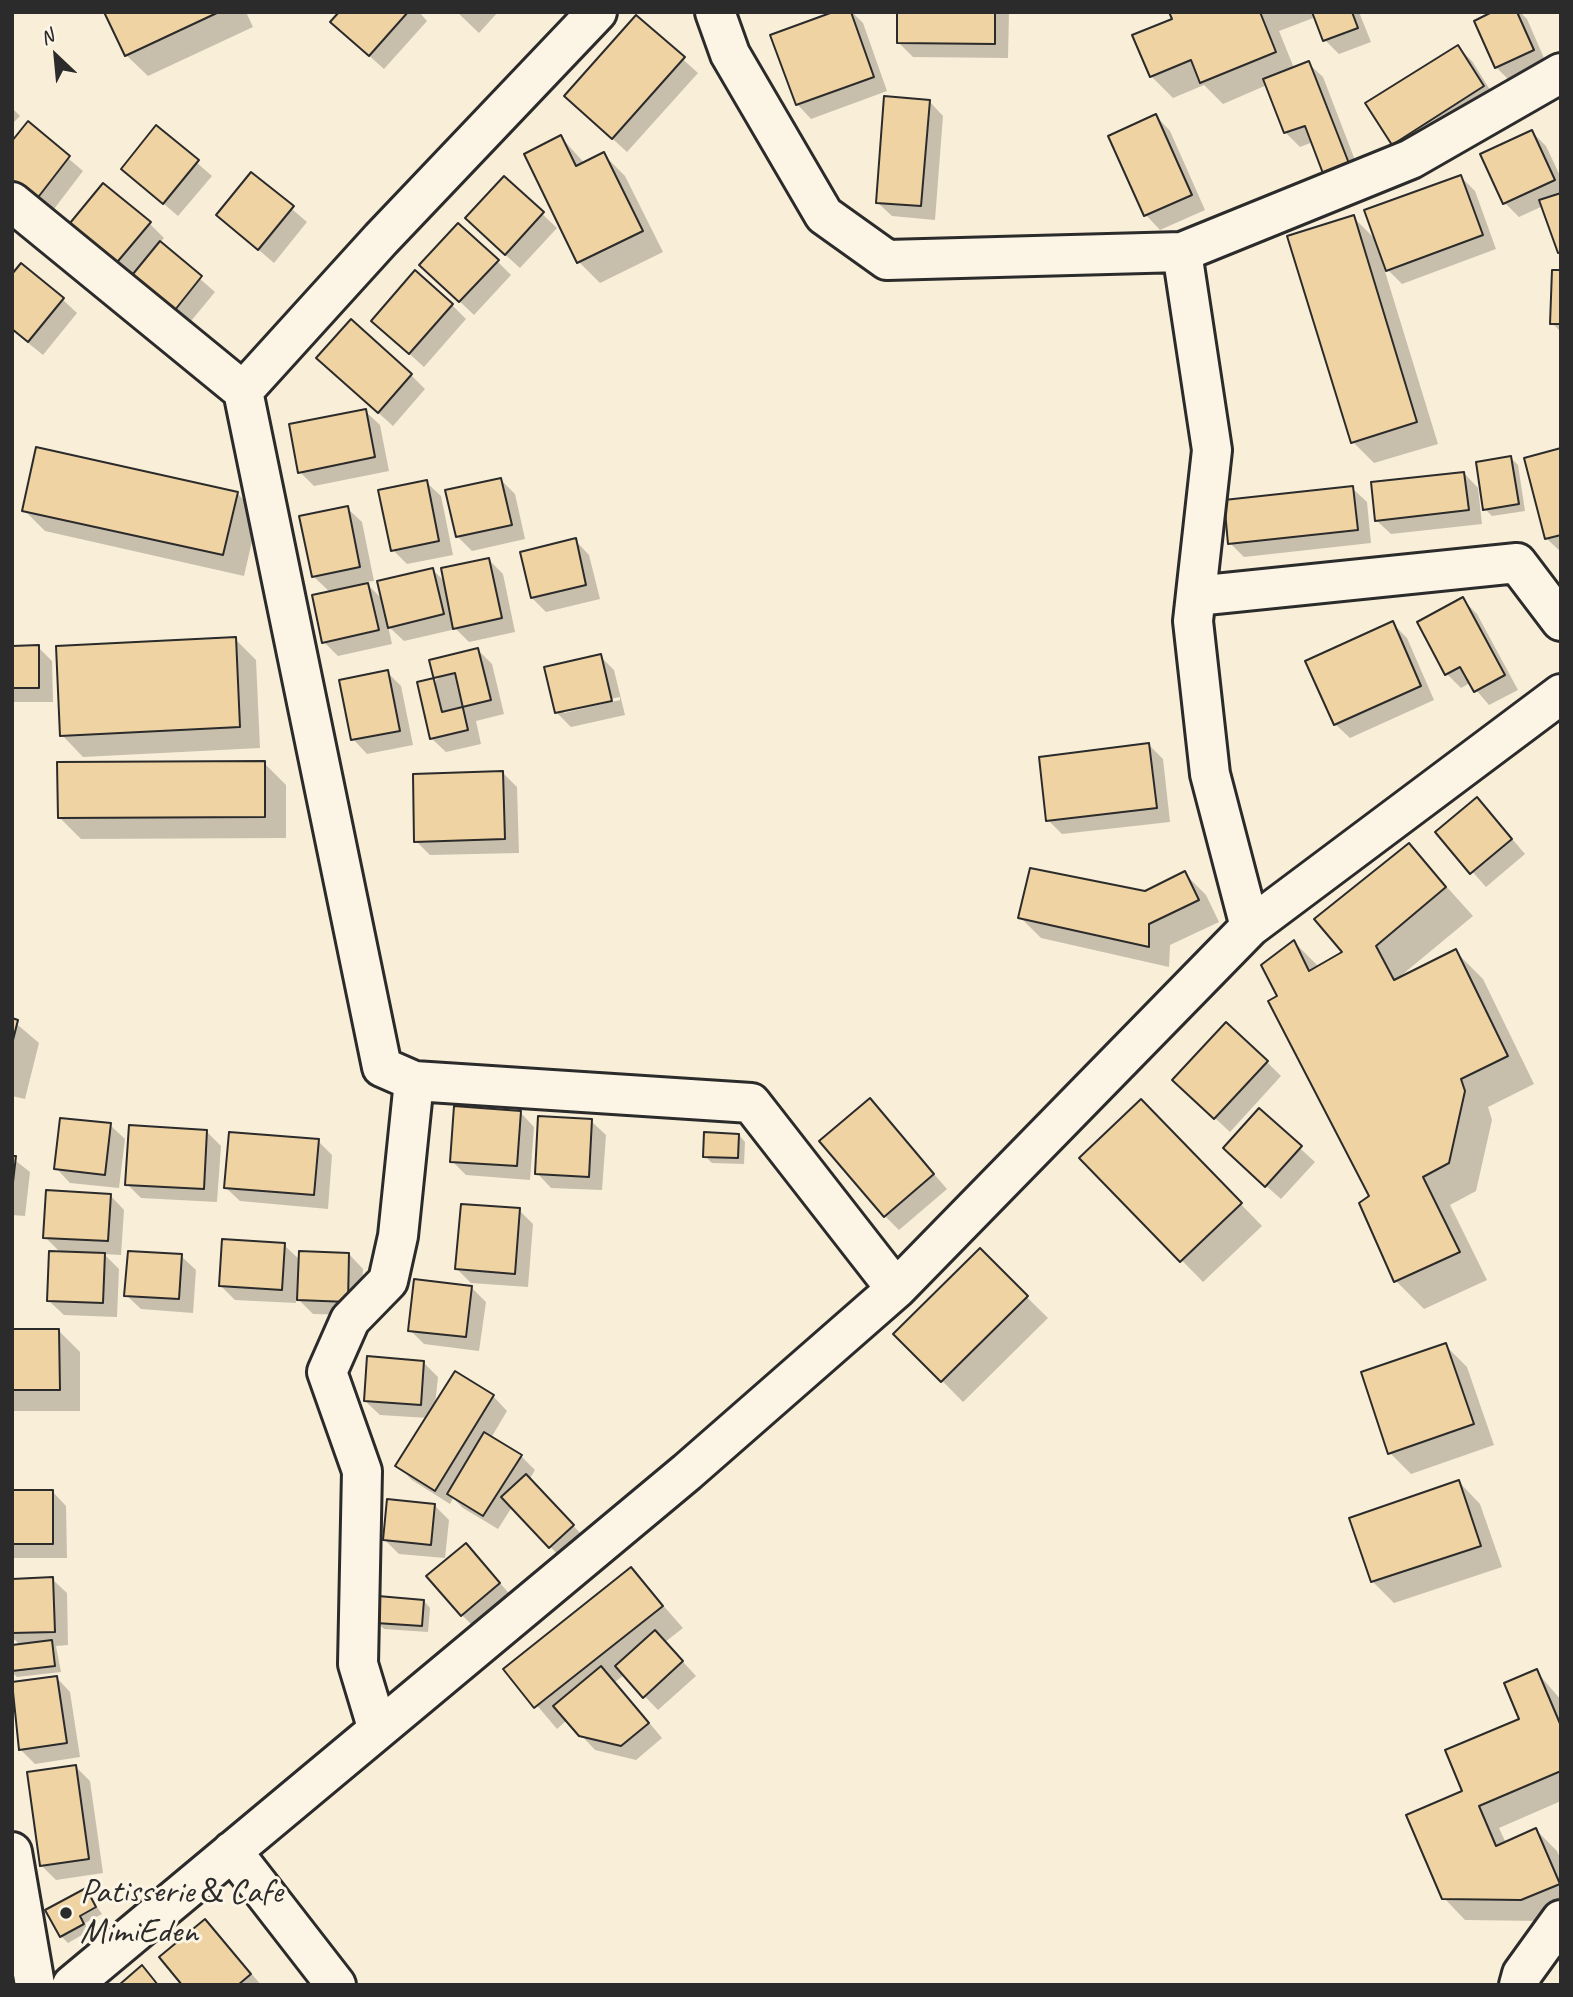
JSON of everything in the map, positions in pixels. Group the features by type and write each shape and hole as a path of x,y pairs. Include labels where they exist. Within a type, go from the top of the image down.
{"street":[{"path":"243,391 381,239 597,12"},
{"path":"715,12 730,54 824,215 887,260 1182,252 1411,159 1561,74"},
{"path":"12,202 243,391 382,1067 414,1081 751,1103 896,1289"},
{"path":"1182,252 1212,450 1194,621 1210,775 1250,927"},
{"path":"1196,596 1517,563 1561,621"},
{"path":"72,1985 377,1727 687,1472 896,1289 1250,927 1561,694"},
{"path":"377,1727 358,1664 362,1471 327,1372 350,1320 388,1280 398,1236 414,1081"},
{"path":"232,1851 336,1985"},
{"path":"12,1852 35,1985"},
{"path":"1520,1985 1522,1974 1561,1920"}],"building":[{"path":"104,12 219,12 125,56"},
{"path":"339,12 408,12 369,56 330,22"},
{"path":"833,12 851,12 874,77 796,105 770,35"},
{"path":"897,12 995,12 995,44 897,43"},
{"path":"1169,12 1260,12 1276,52 1200,83 1191,60 1150,77 1132,35 1172,19"},
{"path":"1312,12 1352,12 1358,28 1323,41"},
{"path":"1492,12 1517,12 1534,50 1495,68 1474,21"},
{"path":"636,15 685,57 612,139 564,96"},
{"path":"1458,45 1484,86 1392,145 1365,103"},
{"path":"1309,61 1350,166 1324,176 1305,126 1284,133 1263,79"},
{"path":"884,96 930,100 921,206 876,203"},
{"path":"1156,114 1192,195 1144,216 1108,136"},
{"path":"28,121 70,156 36,200 12,181 12,141"},
{"path":"156,125 199,160 163,204 121,169"},
{"path":"1532,130 1555,180 1503,204 1480,154"},
{"path":"561,135 576,166 604,152 643,231 577,263 524,154"},
{"path":"251,172 294,206 258,250 216,215"},
{"path":"1461,175 1483,235 1386,271 1364,210"},
{"path":"504,176 544,212 505,255 465,218"},
{"path":"103,183 151,222 108,273 61,234"},
{"path":"1561,193 1561,252 1558,253 1539,200"},
{"path":"1354,215 1417,422 1351,443 1287,236"},
{"path":"458,223 499,260 459,302 419,265"},
{"path":"160,241 202,276 167,320 124,285"},
{"path":"21,263 64,298 28,342 12,329 12,274"},
{"path":"415,270 453,304 409,354 371,321"},
{"path":"1552,270 1561,270 1561,324 1550,324"},
{"path":"351,319 412,374 378,413 316,358"},
{"path":"366,409 375,457 298,473 289,424"},
{"path":"36,447 238,492 223,555 22,511"},
{"path":"1561,448 1561,535 1545,539 1524,458"},
{"path":"1511,456 1519,504 1483,510 1476,462"},
{"path":"1464,472 1469,510 1375,521 1371,482"},
{"path":"501,478 512,525 456,537 445,490"},
{"path":"427,480 439,541 391,551 378,490"},
{"path":"1353,486 1358,530 1228,544 1224,500"},
{"path":"348,506 360,567 312,577 299,516"},
{"path":"576,538 586,585 531,598 520,552"},
{"path":"489,558 502,618 453,629 441,568"},
{"path":"433,568 444,614 388,628 377,581"},
{"path":"368,583 379,630 322,643 312,595"},
{"path":"1463,597 1505,675 1474,692 1460,667 1445,675 1417,622"},
{"path":"1393,621 1421,686 1334,725 1305,661"},
{"path":"236,637 240,727 60,736 56,646"},
{"path":"39,645 39,688 12,688 12,646"},
{"path":"478,648 491,700 442,712 429,660"},
{"path":"601,654 612,701 555,713 544,667"},
{"path":"388,670 400,731 351,740 339,680"},
{"path":"455,673 468,730 430,739 417,682"},
{"path":"1149,743 1157,808 1046,821 1039,757"},
{"path":"265,761 265,817 58,818 57,762"},
{"path":"503,771 505,839 414,842 413,774"},
{"path":"1477,797 1512,839 1470,874 1435,832"},
{"path":"1409,843 1446,887 1376,946 1394,980 1456,949 1508,1056 1461,1079 1465,1091 1449,1163 1423,1177 1460,1252 1394,1282 1359,1203 1369,1196 1268,1001 1277,996 1261,965 1294,940 1309,971 1342,952 1314,919"},
{"path":"1030,868 1145,891 1185,871 1199,900 1149,924 1149,947 1018,918"},
{"path":"12,1018 18,1020 12,1044"},
{"path":"1226,1022 1268,1061 1214,1119 1172,1080"},
{"path":"870,1098 934,1174 884,1217 819,1141"},
{"path":"1141,1099 1242,1203 1180,1262 1079,1158"},
{"path":"454,1106 521,1111 517,1166 450,1162"},
{"path":"1259,1108 1302,1146 1265,1187 1223,1148"},
{"path":"538,1116 592,1119 589,1177 535,1174"},
{"path":"60,1118 111,1123 105,1175 54,1169"},
{"path":"129,1125 207,1130 204,1189 125,1185"},
{"path":"229,1132 319,1139 314,1195 224,1188"},
{"path":"704,1132 739,1134 738,1158 703,1157"},
{"path":"12,1156 16,1156 12,1191"},
{"path":"46,1190 111,1194 108,1241 43,1238"},
{"path":"461,1204 520,1208 515,1274 455,1269"},
{"path":"222,1239 285,1243 282,1290 219,1286"},
{"path":"980,1248 1028,1296 941,1382 893,1334"},
{"path":"49,1251 105,1253 103,1303 47,1301"},
{"path":"128,1251 182,1254 179,1299 124,1296"},
{"path":"299,1251 349,1253 348,1302 297,1300"},
{"path":"414,1279 472,1286 466,1337 408,1331"},
{"path":"12,1329 59,1329 60,1390 12,1390"},
{"path":"1446,1343 1474,1424 1388,1454 1361,1372"},
{"path":"367,1356 424,1361 421,1405 364,1401"},
{"path":"455,1371 494,1395 435,1491 395,1466"},
{"path":"484,1432 522,1455 483,1516 447,1494"},
{"path":"526,1474 574,1525 549,1548 501,1497"},
{"path":"1459,1480 1481,1546 1371,1582 1349,1518"},
{"path":"12,1490 53,1490 53,1544 12,1544"},
{"path":"387,1499 435,1504 431,1545 383,1540"},
{"path":"466,1543 500,1583 461,1616 426,1576"},
{"path":"631,1567 663,1606 534,1708 503,1669"},
{"path":"53,1577 55,1632 12,1633 12,1579"},
{"path":"378,1596 424,1600 422,1626 376,1623"},
{"path":"655,1630 683,1661 643,1698 615,1666"},
{"path":"52,1640 55,1666 12,1671 12,1645"},
{"path":"601,1666 649,1723 621,1746 579,1736 553,1706"},
{"path":"1537,1669 1561,1726 1561,1771 1479,1806 1496,1846 1536,1828 1560,1884 1521,1900 1442,1899 1406,1815 1462,1791 1445,1750 1519,1719 1504,1683"},
{"path":"57,1676 67,1743 19,1750 12,1682"},
{"path":"76,1765 89,1859 40,1866 27,1772"},
{"name":"Patisserie＆Cafe MimiEden","path":"86,1888 96,1907 80,1916 84,1924 60,1937 45,1910"},
{"path":"205,1919 251,1974 238,1985 182,1985 159,1957"},
{"path":"142,1965 158,1985 119,1985"}],"place":[{"name":"Patisserie＆Cafe MimiEden","path":"66,1913"}]}
